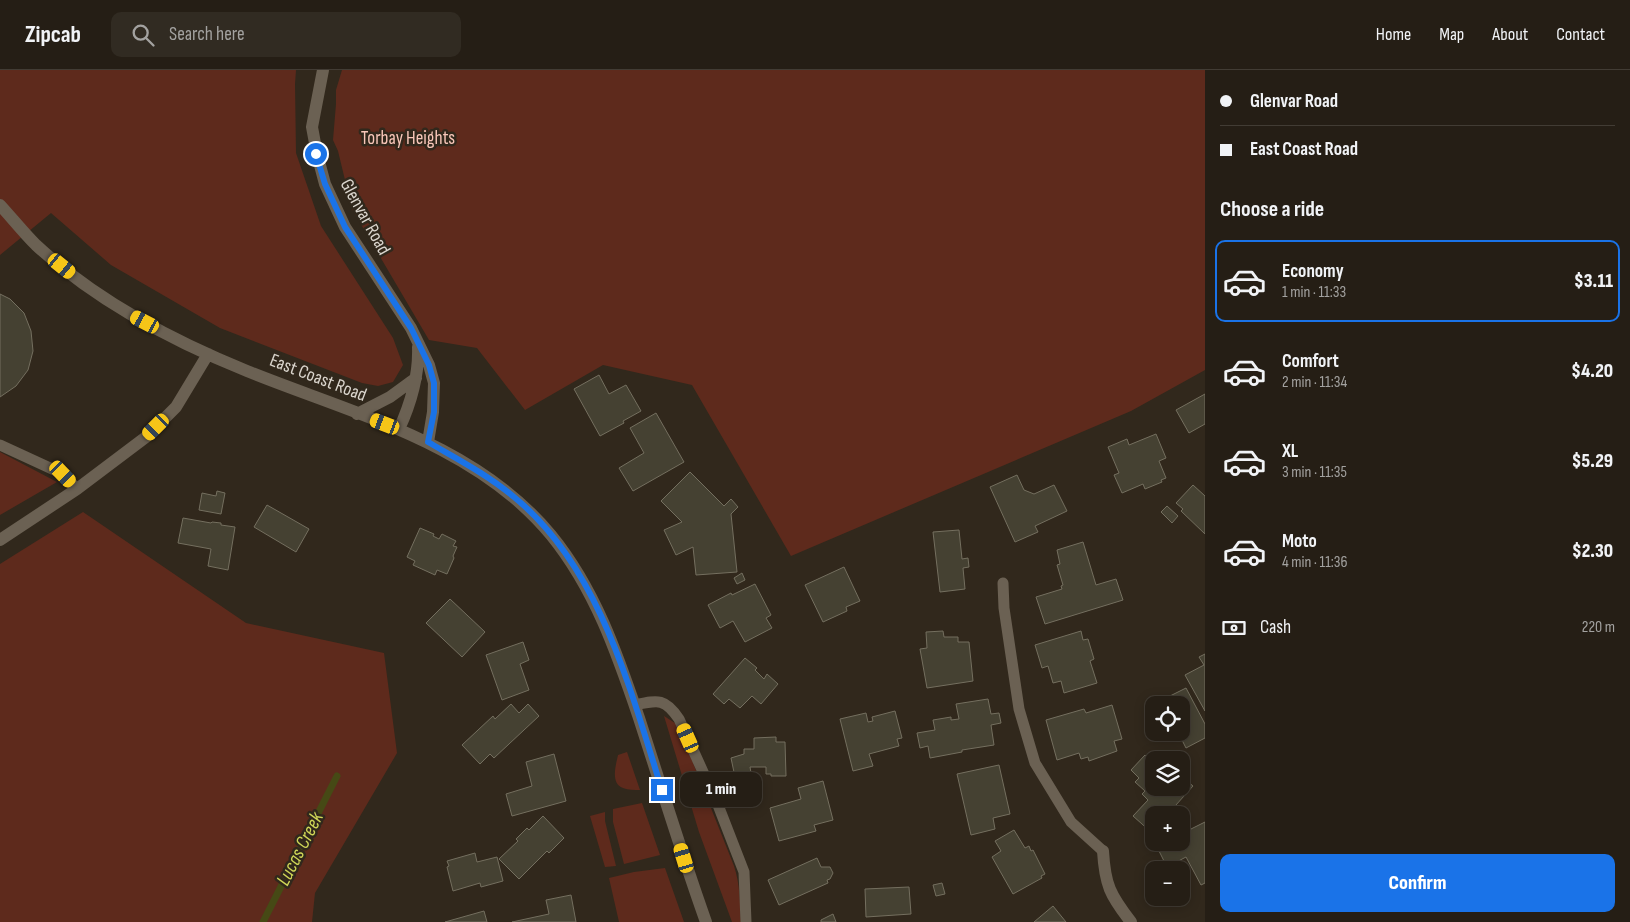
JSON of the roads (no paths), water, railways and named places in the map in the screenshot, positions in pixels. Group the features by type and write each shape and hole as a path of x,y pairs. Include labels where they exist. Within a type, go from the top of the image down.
{"main road":[{"name":"Glenvar Road","path":"323,70 312,127 316,154 325,184 345,227 418,342 429,365 434,383 434,412 428,442"},
{"name":"East Coast Road","path":"0,205 38,246 113,304 208,354 428,442 497,484 521,503 552,536 573,566 606,626 635,705 706,922"},
{"path":"399,429 408,410 416,378 418,342"},
{"path":"0,540 77,488 146,436 176,407 208,354"},
{"path":"357,414 390,397 416,378"},
{"path":"1103,851 1108,889 1131,922"}],"lane":[{"path":"0,445 63,474 77,488"},
{"path":"1003,583 1004,608 1019,709 1035,763 1071,822 1103,851"},
{"path":"635,705 662,701 671,706 679,719 718,805 744,872 746,922"}],"waterway":[{"name":"Lucas Creek","path":"263,922 337,776"}],"park label":[{"name":"Torbay Heights","path":"408,138"}]}
